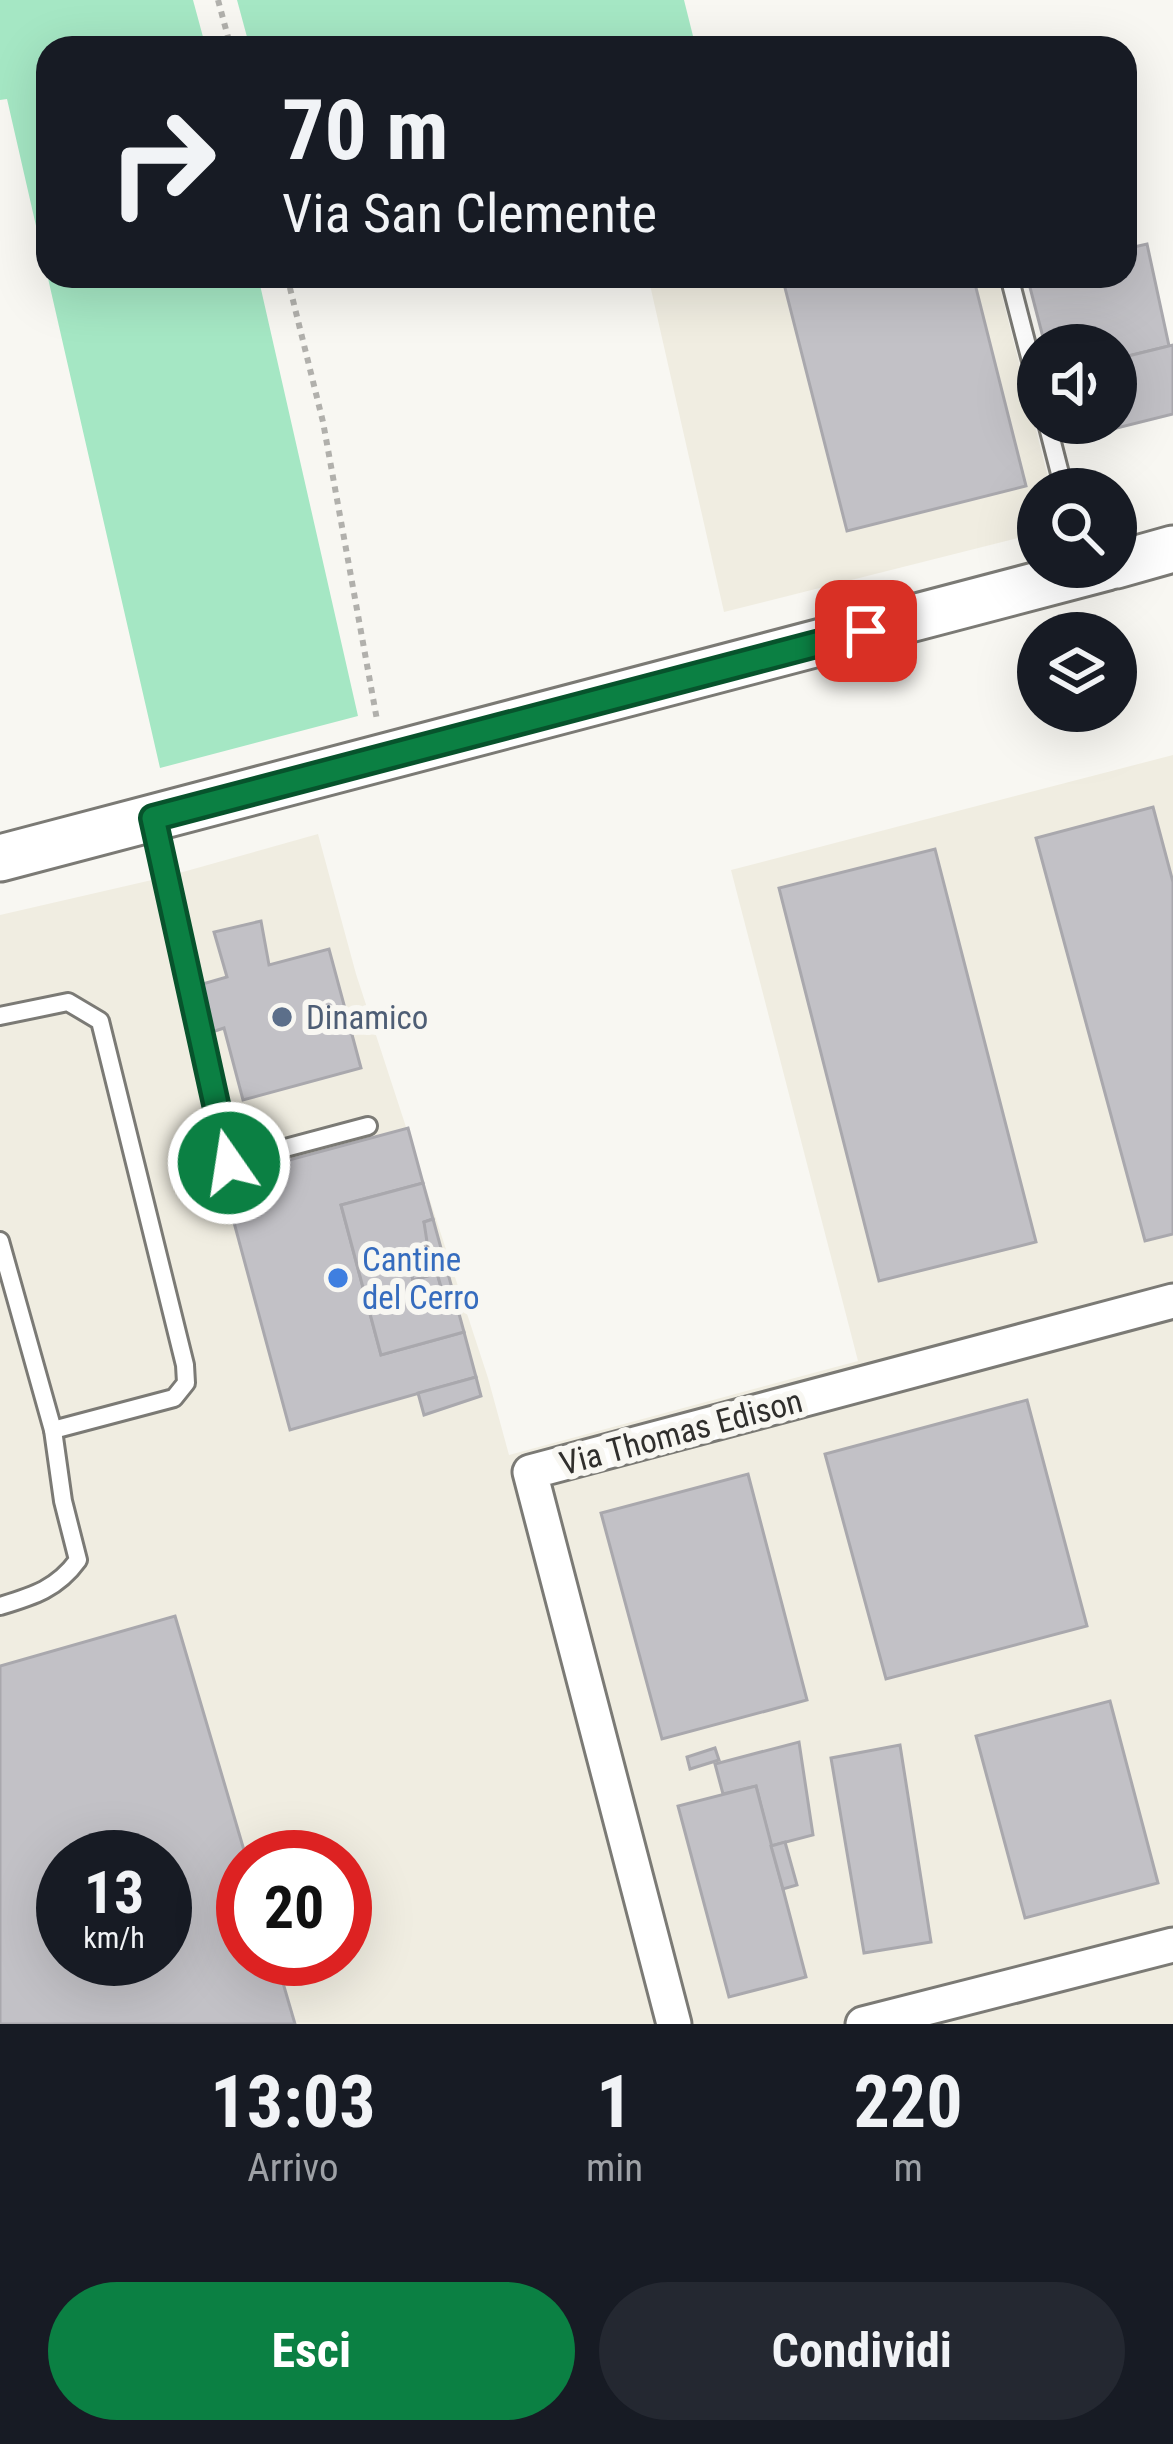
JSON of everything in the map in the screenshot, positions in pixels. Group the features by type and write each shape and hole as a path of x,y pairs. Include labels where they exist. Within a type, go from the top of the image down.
{"main road":[{"path":"1137,558 1173,549"},
{"path":"0,858 1023,588"}],"street":[{"name":"Via Thomas Edison","path":"674,2024 530,1472 1173,1301"},
{"path":"863,2024 1173,1945"}],"lane":[{"path":"1012,288 1021,324"},
{"path":"153,818 229,1163 368,1126"},
{"path":"0,1016 68,1002 100,1021 185,1365 186,1383 174,1398 53,1430"},
{"path":"0,1241 53,1430 78,1560 62,1582 0,1606"}],"path":[{"path":"218,0 228,36"},
{"path":"290,288 322,422 384,759"}],"shaded area":[{"path":"651,288 1000,288 1017,355 1017,444 1040,444 1046,468 1017,468 1017,538 724,612"},
{"path":"1173,755 1173,2024 0,2024 0,915 165,877 318,834 356,974 509,1455 858,1361 731,870"}],"green space":[{"path":"0,0 193,0 203,36 36,36 36,226 7,99 0,100"},
{"path":"237,0 684,0 693,36 247,36"},
{"path":"50,288 261,288 358,716 160,768"}],"building":[{"path":"1147,244 1169,346 1137,354 1137,324 1040,324 1030,288 1137,288 1137,246"},
{"path":"785,288 976,288 1021,468 1017,468 1017,488 847,531"},
{"path":"1173,345 1173,414 1137,423 1137,354"},
{"path":"1153,807 1173,882 1173,1234 1145,1241 1036,838"},
{"path":"935,849 1036,1242 879,1281 779,888"},
{"path":"261,921 269,965 329,949 361,1068 243,1100 224,1028 212,1032 199,985 227,977 214,932"},
{"path":"408,1128 423,1183 341,1205 381,1355 464,1332 476,1377 290,1430 222,1178"},
{"path":"423,1183 433,1219 424,1222 431,1249 406,1255 413,1280 437,1273 445,1301 455,1299 464,1332 381,1355 341,1205"},
{"path":"433,1219 455,1299 445,1301 437,1273 432,1275 424,1222"},
{"path":"426,1250 432,1275 413,1280 406,1255"},
{"path":"476,1377 481,1396 424,1415 418,1393"},
{"path":"1027,1400 1087,1626 886,1679 825,1454"},
{"path":"748,1474 807,1700 662,1739 601,1513"},
{"path":"175,1616 238,1830 216,1830 216,1986 284,1986 295,2024 0,2024 0,1666"},
{"path":"1110,1701 1158,1883 1025,1918 976,1736"},
{"path":"799,1742 813,1835 771,1846 756,1786 723,1794 715,1764"},
{"path":"900,1745 931,1942 864,1953 831,1758"},
{"path":"715,1748 719,1760 690,1769 687,1757"},
{"path":"756,1786 806,1977 729,1997 678,1806"},
{"path":"785,1842 797,1885 783,1889 771,1846"}],"place":[{"name":"Dinamico","path":"282,1017"},
{"name":"Cantine del Cerro","path":"338,1278"}],"route":[{"path":"229,1163 153,818 866,631"}]}
